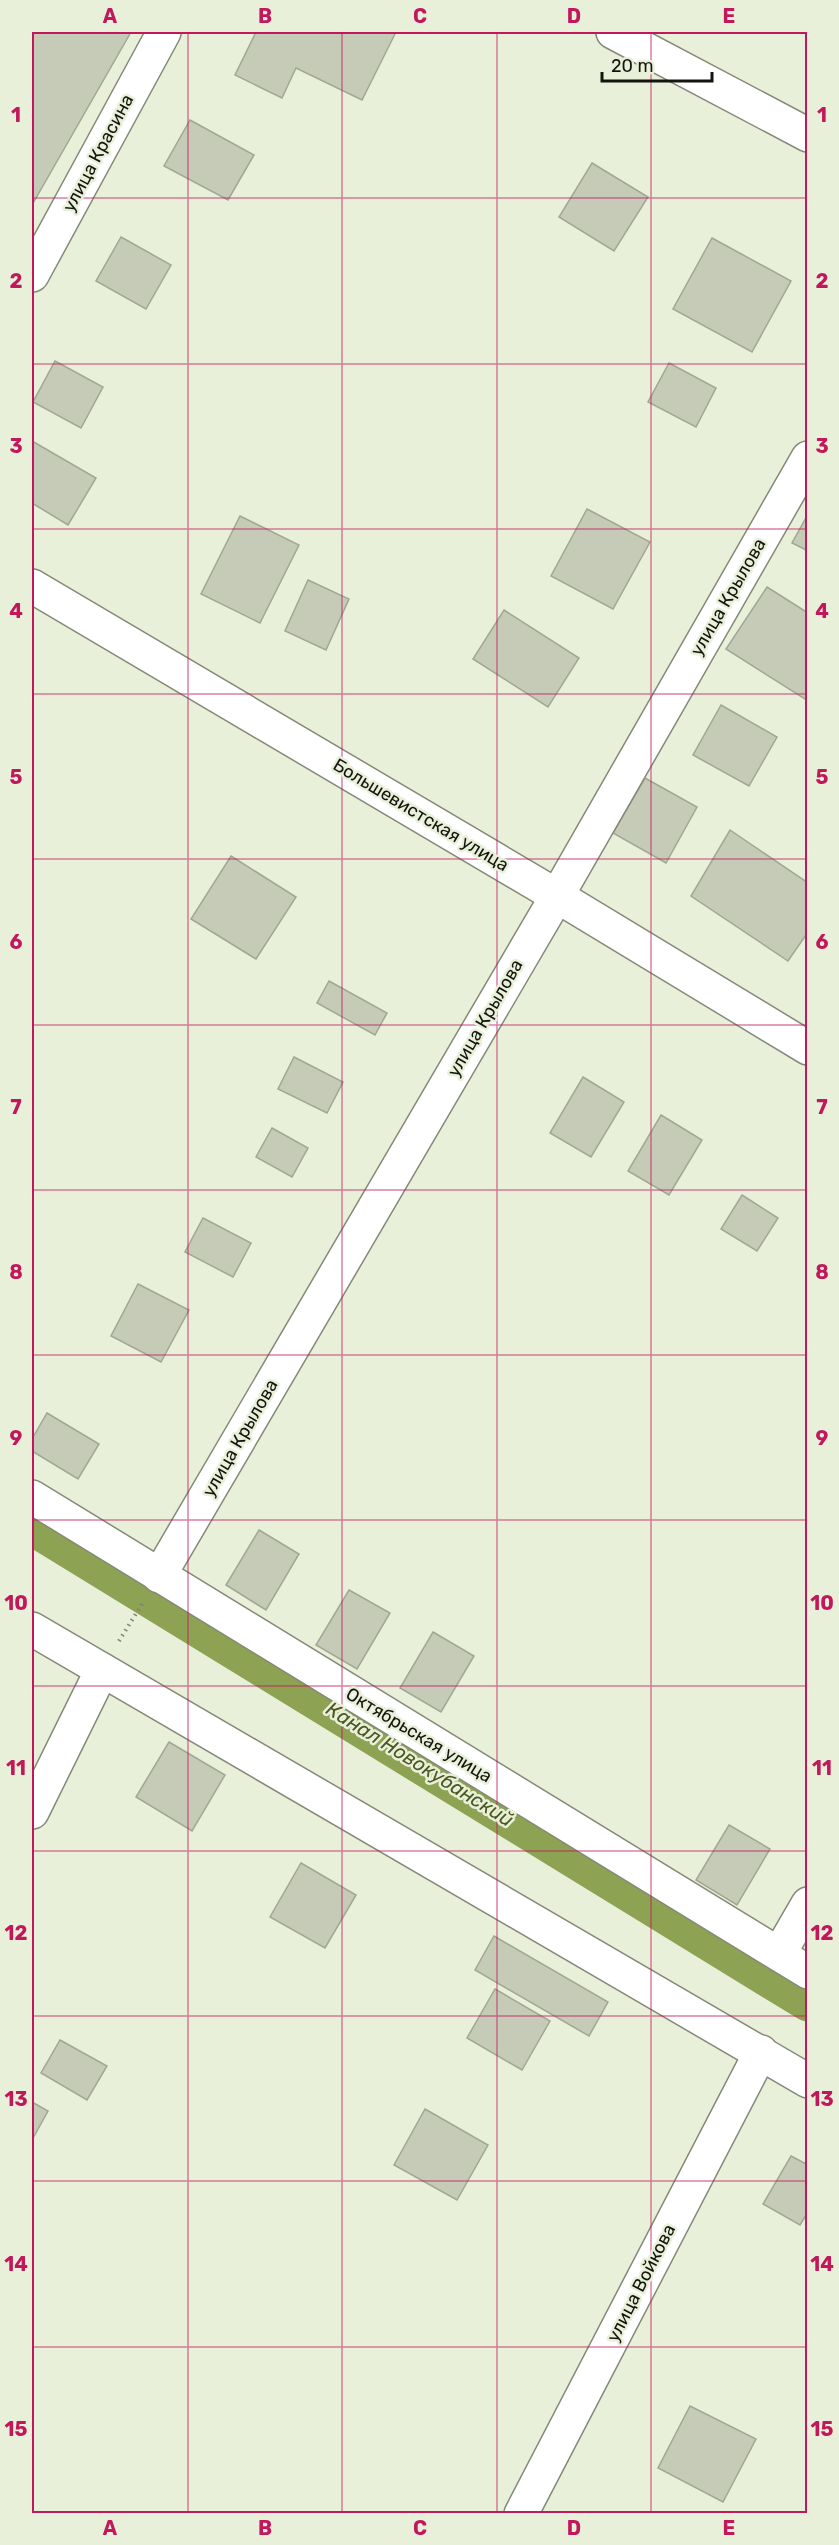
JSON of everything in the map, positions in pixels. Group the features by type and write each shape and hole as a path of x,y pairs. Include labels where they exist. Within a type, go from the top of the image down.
{"street":[{"name":"улица Красина","path":"32,275 164,32"},
{"path":"613,32 807,135"},
{"name":"улица Крылова","path":"159,1576 557,896 807,458"},
{"name":"Большевистская улица","path":"32,586 557,896 807,1048"},
{"name":"Октябрьская улица","path":"32,1497 807,1972"},
{"path":"32,1629 807,2081"},
{"path":"32,1812 102,1670"},
{"path":"779,1954 807,1904"},
{"name":"улица Войкова","path":"521,2514 760,2052"}],"path":[{"path":"102,1670 159,1576"}],"building":[{"path":"32,32 131,32 32,205"},
{"path":"256,32 390,32 395,34 362,100 296,68 282,98 235,75"},
{"path":"190,120 254,155 228,200 164,166"},
{"path":"592,163 648,197 614,251 559,217"},
{"path":"121,237 171,265 146,309 96,281"},
{"path":"712,238 791,281 752,352 673,309"},
{"path":"55,361 103,387 81,428 33,402"},
{"path":"669,363 716,388 696,427 648,402"},
{"path":"32,441 96,478 68,525 32,503"},
{"path":"587,509 650,542 613,609 551,576"},
{"path":"808,514 808,551 792,543"},
{"path":"240,516 299,545 260,623 201,594"},
{"path":"308,580 349,599 326,650 285,631"},
{"path":"767,587 808,613 808,701 726,649"},
{"path":"504,610 579,658 548,707 473,659"},
{"path":"721,705 777,737 749,786 693,755"},
{"path":"645,778 697,807 666,863 613,833"},
{"path":"730,830 808,883 808,932 788,961 691,896"},
{"path":"231,856 296,897 256,959 191,919"},
{"path":"329,981 387,1013 375,1035 317,1003"},
{"path":"294,1057 343,1082 327,1113 278,1089"},
{"path":"583,1077 624,1102 591,1157 550,1133"},
{"path":"661,1115 702,1140 669,1195 628,1171"},
{"path":"272,1128 308,1148 292,1177 256,1157"},
{"path":"742,1195 778,1218 757,1251 721,1229"},
{"path":"203,1218 251,1243 233,1277 185,1252"},
{"path":"138,1284 189,1310 161,1362 111,1336"},
{"path":"47,1413 99,1444 78,1479 32,1451 32,1439"},
{"path":"259,1530 299,1554 266,1610 226,1585"},
{"path":"349,1590 390,1613 357,1669 316,1645"},
{"path":"433,1632 474,1656 441,1712 400,1688"},
{"path":"169,1742 225,1775 192,1831 136,1797"},
{"path":"729,1825 770,1849 737,1905 696,1880"},
{"path":"301,1863 356,1895 325,1948 270,1917"},
{"path":"494,1936 608,2002 589,2036 475,1970"},
{"path":"495,1989 550,2021 522,2070 467,2038"},
{"path":"60,2040 107,2066 87,2100 41,2073"},
{"path":"32,2102 48,2111 32,2140"},
{"path":"425,2109 488,2145 457,2200 394,2165"},
{"path":"791,2156 808,2165 808,2212 800,2225 763,2204"},
{"path":"690,2406 756,2439 723,2502 658,2468"}],"waterway":[{"name":"Канал Новокубанский","path":"32,1526 808,2002"}]}
